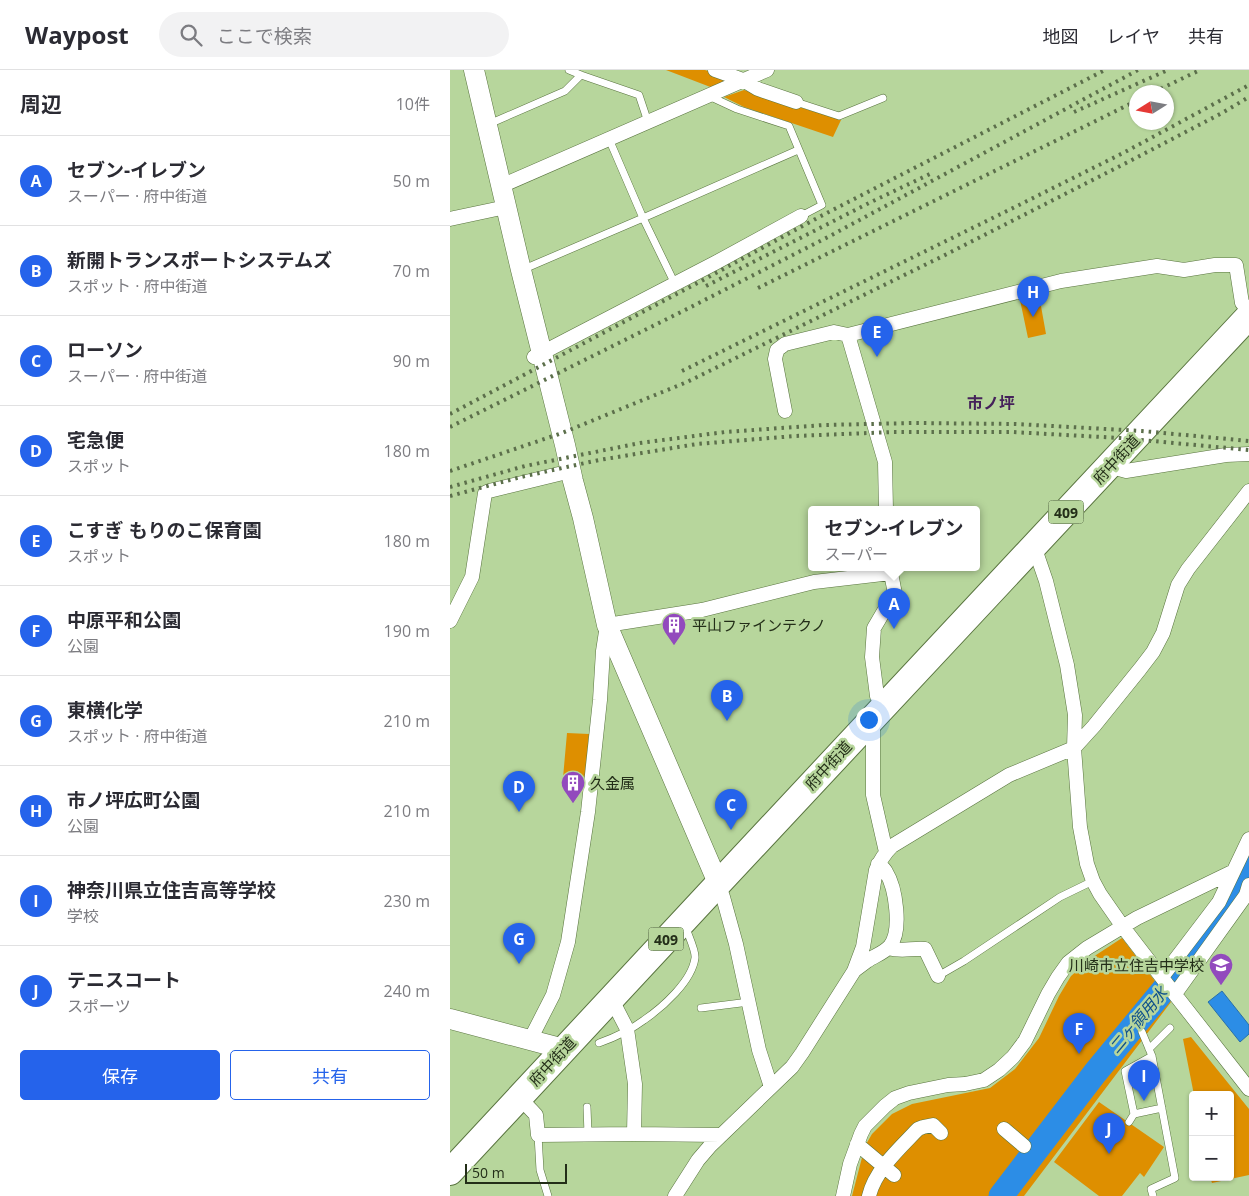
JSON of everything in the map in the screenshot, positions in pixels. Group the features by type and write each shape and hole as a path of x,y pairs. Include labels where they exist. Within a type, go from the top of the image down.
{"highway":[{"name":"府中街道","path":"450,1172 683,920 1249,316"}],"street":[{"path":"474,70 521,270 538,356 571,471 608,625 723,897 736,944 759,1050 771,1087"},
{"path":"715,70 748,75 758,90 796,102"},
{"path":"501,186 648,123 708,96 748,75 767,70"},
{"path":"450,219 506,207"},
{"path":"538,356 802,216"},
{"path":"785,411 775,359 777,350 785,344 834,332 848,335 1061,281 1157,266 1184,270 1215,265 1236,265 1242,303 1249,309"},
{"path":"848,335 885,462 886,506"},
{"path":"1108,466 1126,471 1226,455 1249,454"},
{"path":"450,621 454,604 472,577 485,493 489,490 571,471"},
{"path":"675,1196 698,1160 720,1136 792,1067 854,971 863,947 876,870 882,858 892,846 1009,775 1074,748 1153,652 1163,633 1178,585 1188,569 1249,491"},
{"path":"1034,546 1046,581 1067,666 1075,715 1074,748 1080,827 1087,864 1093,880 1100,894 1123,927 1249,1088"},
{"path":"608,625 702,610 814,582 885,571"},
{"path":"854,971 866,961 888,948 896,932 898,917 890,881 882,858 873,795 878,712 872,657 874,628 884,611 896,599 891,571"},
{"path":"530,1040 553,995 568,942 588,812 600,700 603,651 608,625"},
{"path":"1163,978 1219,902 1249,839"},
{"path":"843,1196 850,1164 865,1126 885,1106 895,1098 909,1093 984,1080 999,1070 1025,1042 1058,977 1068,963 1087,948 1137,918 1232,872"},
{"path":"1219,902 1248,892"},
{"path":"1174,993 1248,892"},
{"path":"888,948 898,951 925,949 938,976"},
{"path":"611,998 627,1029 636,1084 634,1134"},
{"path":"450,1018 564,1049"},
{"path":"519,1097 536,1116 538,1135 634,1134 720,1136"},
{"path":"869,1196 874,1180 889,1171 918,1129 932,1125 941,1133"},
{"path":"1004,1129 1024,1146"},
{"path":"857,1144 889,1171"}],"lane":[{"path":"569,70 639,95 648,123"},
{"path":"487,125 565,91 581,75"},
{"path":"708,96 737,109 789,126 822,205 802,216"},
{"path":"796,102 839,116 883,98"},
{"path":"609,139 675,284"},
{"path":"521,270 798,150"},
{"path":"938,976 964,961 1060,897 1093,880"},
{"path":"599,1043 643,1021 672,996 690,974 696,956 683,920"},
{"path":"701,1008 749,1002"},
{"path":"1129,1122 1134,1114 1125,1071 1150,1052 1170,1028"},
{"path":"1142,1032 1150,1052 1175,1178 1151,1189 1153,1196"},
{"path":"588,1107 588,1134"},
{"path":"1134,1114 1162,1108"},
{"path":"538,1135 540,1170 548,1196"}],"shaded area":[{"path":"666,70 705,70 732,80 713,88"},
{"path":"744,90 841,120 833,137 744,107 724,97"},
{"path":"1039,295 1046,334 1028,338 1020,300"},
{"path":"567,733 589,734 584,792 562,789"},
{"path":"1122,938 1171,1002 1024,1196 852,1196 865,1146 872,1134 892,1114 912,1104 990,1088 1015,1069 1039,1038 1071,976 1093,957"},
{"path":"1191,1037 1249,1109 1249,1175 1234,1178 1234,1091 1193,1091 1183,1039"},
{"path":"1099,1102 1164,1147 1144,1177 1140,1173 1122,1196 1099,1196 1054,1162"}],"water":[{"path":"1222,991 1249,1025 1249,1034 1240,1042 1208,1002"}],"waterway":[{"name":"二ヶ領用水","path":"1001,1196 1095,1073 1185,964 1223,911 1249,863"}],"railway":[{"path":"450,414 821,216 1105,70"},
{"path":"450,427 828,237 1138,70"},
{"path":"1074,112 1168,70"},
{"path":"1169,85 1200,70"},
{"path":"682,371 1125,152 1249,85"},
{"path":"450,471 562,433 687,382 943,256 1130,161 1249,97"},
{"path":"758,288 1129,104"},
{"path":"706,286 932,173"},
{"path":"450,487 525,466 640,443 725,432 824,425 914,423 1016,424 1142,431 1249,441"},
{"path":"450,496 521,477 599,460 697,444 795,436 893,432 1012,432 1120,438 1249,450"}],"place":[{"name":"市ノ坪広町公園","path":"1033,317"},
{"name":"こすぎ もりのこ保育園","path":"877,357"},
{"name":"セブン-イレブン","path":"894,629"},
{"name":"平山ファインテクノ","path":"674,646"},
{"name":"新開トランスポートシステムズ","path":"727,721"},
{"name":"久金属","path":"573,804"},
{"name":"宅急便","path":"519,812"},
{"name":"ローソン","path":"731,830"},
{"name":"東横化学","path":"519,964"},
{"name":"川崎市立住吉中学校","path":"1221,986"},
{"name":"中原平和公園","path":"1079,1054"},
{"name":"神奈川県立住吉高等学校","path":"1144,1101"},
{"name":"テニスコート","path":"1109,1154"}],"district":[{"name":"市ノ坪","path":"991,403"}]}
